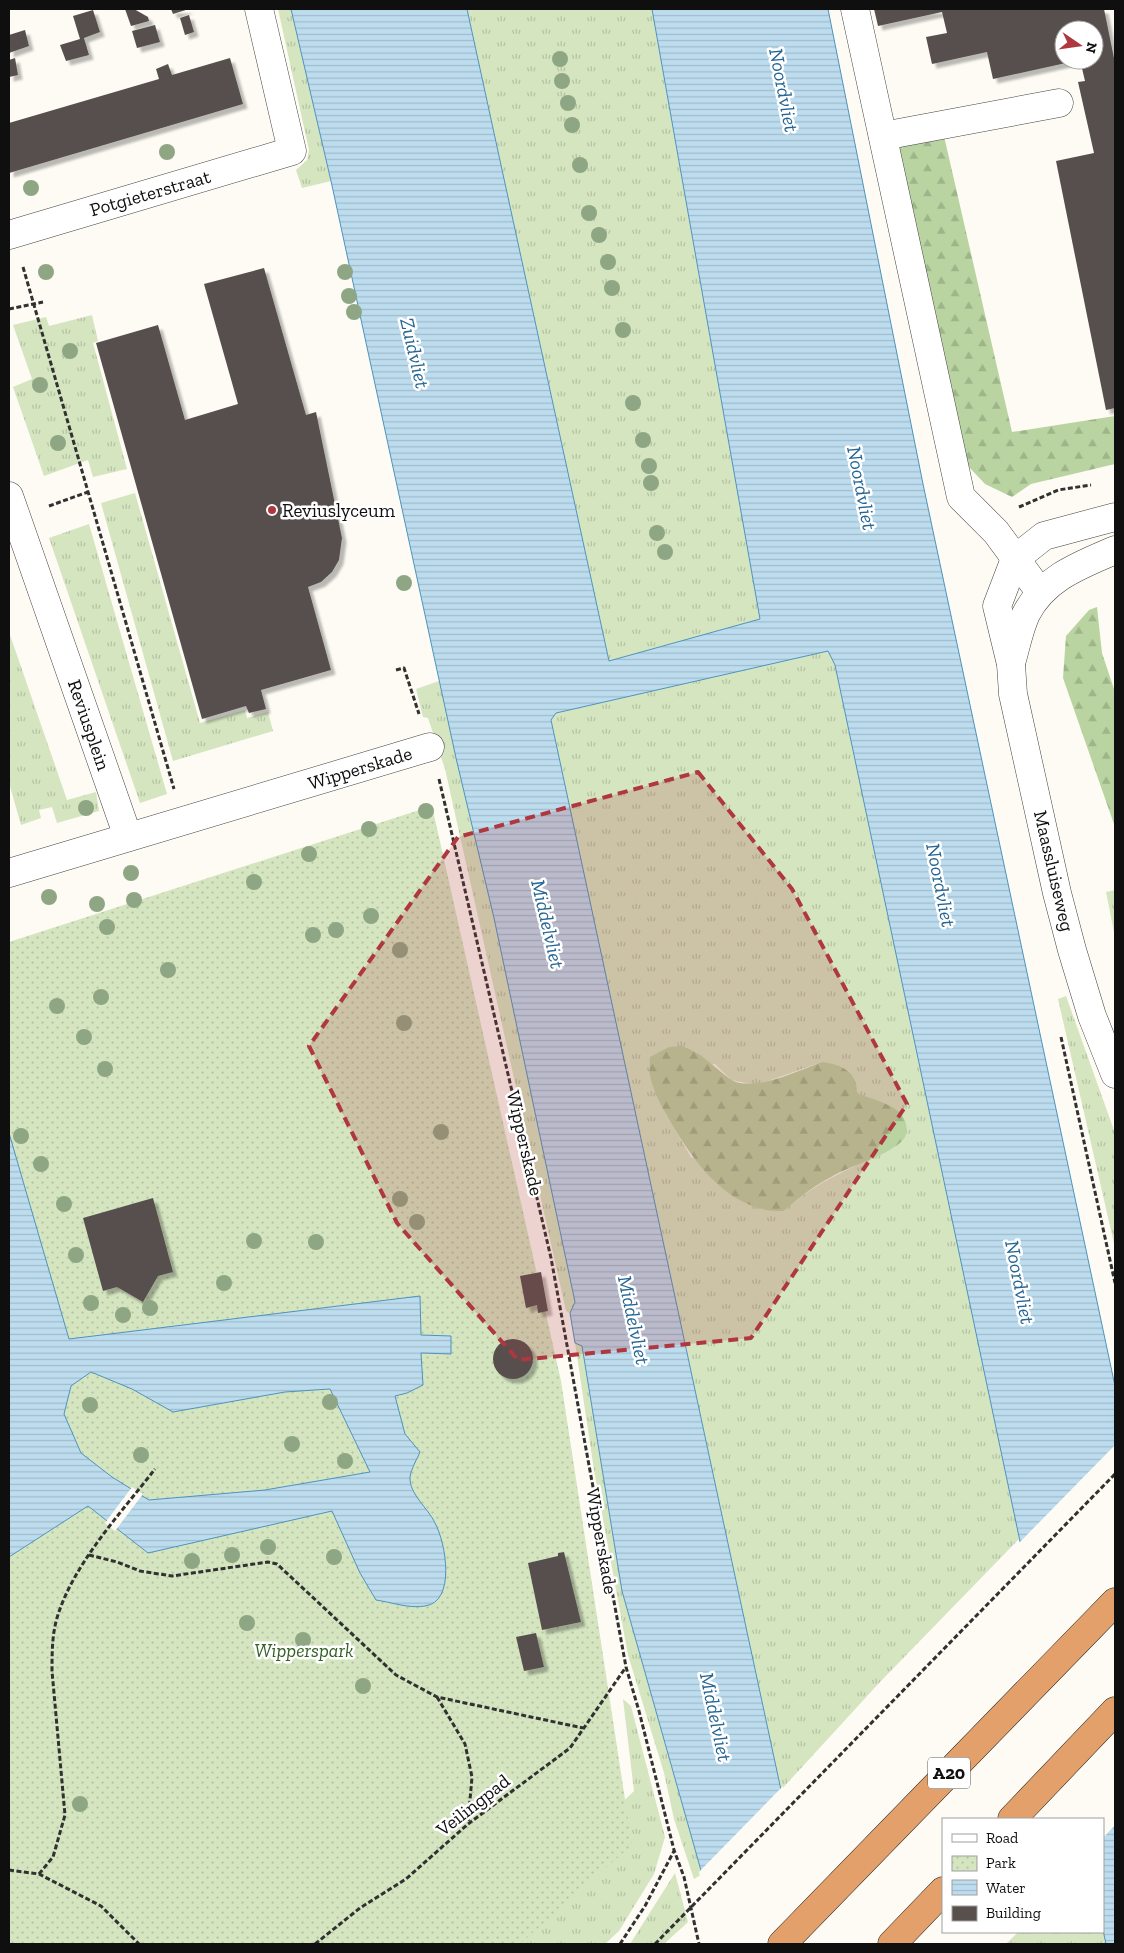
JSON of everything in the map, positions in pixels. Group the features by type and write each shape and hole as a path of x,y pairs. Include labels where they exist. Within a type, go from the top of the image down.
{"highway":[{"name":"A20","path":"782,1944 1115,1602"},
{"path":"1013,1818 1115,1711"},
{"path":"892,1944 942,1892"}],"street":[{"name":"Potgieterstraat","path":"11,234 292,152 259,9"},
{"path":"855,9 961,497 996,532 1040,592 1069,570 1115,550"},
{"path":"883,136 1059,103"},
{"name":"Reviusplein","path":"13,507 128,837"},
{"path":"1015,559 1044,536 1115,516"},
{"name":"Maassluiseweg","path":"1015,559 997,606 1011,664 1013,694 1057,893 1082,982 1115,1074"},
{"name":"Maassluiseweg","path":"1011,664 1026,615 1040,592"},
{"name":"Wipperskade","path":"128,837 430,747"},
{"path":"9,873 128,837"}],"path":[{"path":"11,234 183,821"},
{"path":"9,309 43,302"},
{"path":"13,507 88,492"},
{"path":"396,670 404,668 430,747"},
{"name":"Wipperskade","path":"430,747 444,795 551,1258 626,1667 674,1850 684,1877 699,1944"},
{"path":"1060,1034 1115,1283"},
{"path":"39,1874 53,1857 65,1815 52,1671 56,1619 67,1591 89,1555 155,1469"},
{"path":"655,1944 1115,1474"},
{"path":"89,1555 117,1562 140,1571 172,1576 268,1562 277,1564 396,1675 437,1697 583,1728"},
{"name":"Veilingpad","path":"315,1944 360,1908 406,1879 468,1824 570,1748 626,1667"},
{"path":"437,1697 465,1744 472,1777 468,1824"},
{"path":"620,1944 645,1906 674,1850"},
{"path":"9,1870 39,1874 101,1906 139,1944"}],"highlighted area":[{"path":"698,772 792,889 907,1104 751,1338 518,1360 397,1223 309,1046 458,837"}],"green space":[{"path":"278,9 291,9 331,181 302,188 296,170 307,160 309,150"},
{"path":"467,9 652,9 760,619 609,661"},
{"path":"944,136 1012,432 1115,416 1115,464 1031,484 1012,497 985,484 968,466 899,146"},
{"path":"92,315 98,341 93,343 127,469 93,477 88,460 44,476 13,387 32,379 13,325 46,317 49,326"},
{"path":"135,493 200,723 245,710 247,718 268,712 273,731 173,761 101,503"},
{"path":"89,524 167,794 140,803 49,538"},
{"path":"1097,607 1102,653 1115,692 1115,827 1063,678 1066,636 1089,610"},
{"path":"9,632 67,800 96,792 99,811 57,823 52,807 39,810 41,818 21,825 9,783"},
{"path":"828,651 835,665 1020,1538 880,1682 781,1790 551,720 556,713","holes":["822,1062 857,1093 866,1098 895,1147 809,1191 784,1211 691,1157 665,1113 650,1076 715,1064 731,1080 756,1085"]},
{"path":"439,681 494,918 575,1302 570,1313 566,1311 445,769 428,718 423,717 416,689"},
{"name":"Wipperspark","path":"432,806 561,1381 632,1845 520,1944 9,1944 9,942"},
{"path":"1115,890 1115,937 1106,892"},
{"path":"1066,996 1115,1133 1115,1248 1058,999"},
{"path":"682,1046 696,1052 730,1079 739,1083 750,1084 776,1079 822,1062 842,1067 854,1079 857,1093 890,1106 901,1115 906,1125 905,1137 889,1151 818,1184 784,1211 766,1210 749,1204 733,1196 719,1185 694,1158 667,1116 657,1096 650,1076 650,1057 669,1047"},
{"path":"575,1343 582,1346 622,1591 702,1874 694,1879 674,1819 664,1773 628,1655 594,1470"},
{"path":"623,1699 631,1706 665,1837 654,1874 619,1931 605,1944 475,1944 634,1791"},
{"path":"675,1873 688,1922 664,1944 630,1944"},
{"path":"1017,1933 1104,1933 1106,1944 1006,1944"}],"water":[{"path":"291,9 467,9 609,661 760,619 652,9 828,9 923,484 1115,1386 1115,1944 1106,1944 1104,1933 1104,1818 1029,1584 835,665 828,651 556,713 551,720 781,1790 702,1874 622,1591 582,1346 575,1343 570,1313 575,1302 494,918 456,758 331,181"},
{"path":"9,1133 69,1339 420,1296 421,1335 451,1336 451,1354 421,1353 423,1385 407,1393 395,1396 405,1434 420,1452 410,1477 410,1483 435,1523 445,1557 445,1583 441,1594 435,1602 425,1606 413,1607 376,1600 360,1573 332,1511 148,1553 88,1506 9,1557","holes":["91,1372 132,1389 173,1412 285,1392 330,1389 370,1472 265,1490 149,1500 112,1477 81,1453 64,1414 71,1386"]}],"pier":[{"path":"1115,1445 1115,1825 1104,1837 1104,1818 1077,1818 1018,1544"},
{"path":"132,1487 143,1494 115,1531 105,1523"},
{"path":"783,1786 783,1791 773,1801 807,1944 715,1944 699,1872"}],"building":[{"path":"125,9 134,9 148,17 149,21 131,26"},
{"path":"171,9 189,9 173,14"},
{"path":"874,9 1104,9 1115,63 1115,408 1106,410 1056,161 1094,153 1078,82 1085,81 1082,70 1104,70 1104,20 1054,20 1054,66 993,79 987,52 932,64 926,37 947,33 942,12 878,26"},
{"path":"93,10 100,32 84,38 89,55 66,61 60,45 80,39 73,16"},
{"path":"189,15 194,32 185,35 180,18"},
{"path":"155,25 160,42 137,48 132,31"},
{"path":"25,30 29,46 9,53 9,35"},
{"path":"15,58 18,75 9,77 9,60"},
{"path":"230,58 243,104 9,173 9,123 159,79 156,69 168,64 172,75"},
{"path":"264,268 306,415 316,412 342,538 339,560 332,572 321,582 308,587 331,670 261,690 266,709 249,713 246,706 202,719 96,343 158,325 185,420 238,404 204,284"},
{"path":"153,1198 173,1272 158,1276 143,1302 117,1287 103,1291 83,1218"},
{"path":"541,1272 548,1311 538,1313 537,1305 526,1308 520,1276"},
{"path":"513,1339 527,1345 533,1359 527,1373 513,1379 499,1373 493,1359 499,1345"},
{"path":"564,1552 581,1622 542,1630 528,1563 558,1556 558,1553"},
{"path":"536,1633 544,1667 524,1671 516,1637"}],"place":[{"name":"Reviuslyceum","path":"272,510"}],"water label":[{"name":"Noordvliet","path":"784,90"},
{"name":"Zuidvliet","path":"415,353"},
{"name":"Noordvliet","path":"862,488"},
{"name":"Noordvliet","path":"941,885"},
{"name":"Middelvliet","path":"548,924"},
{"name":"Noordvliet","path":"1020,1282"},
{"name":"Middelvliet","path":"634,1320"},
{"name":"Middelvliet","path":"716,1717"}]}
